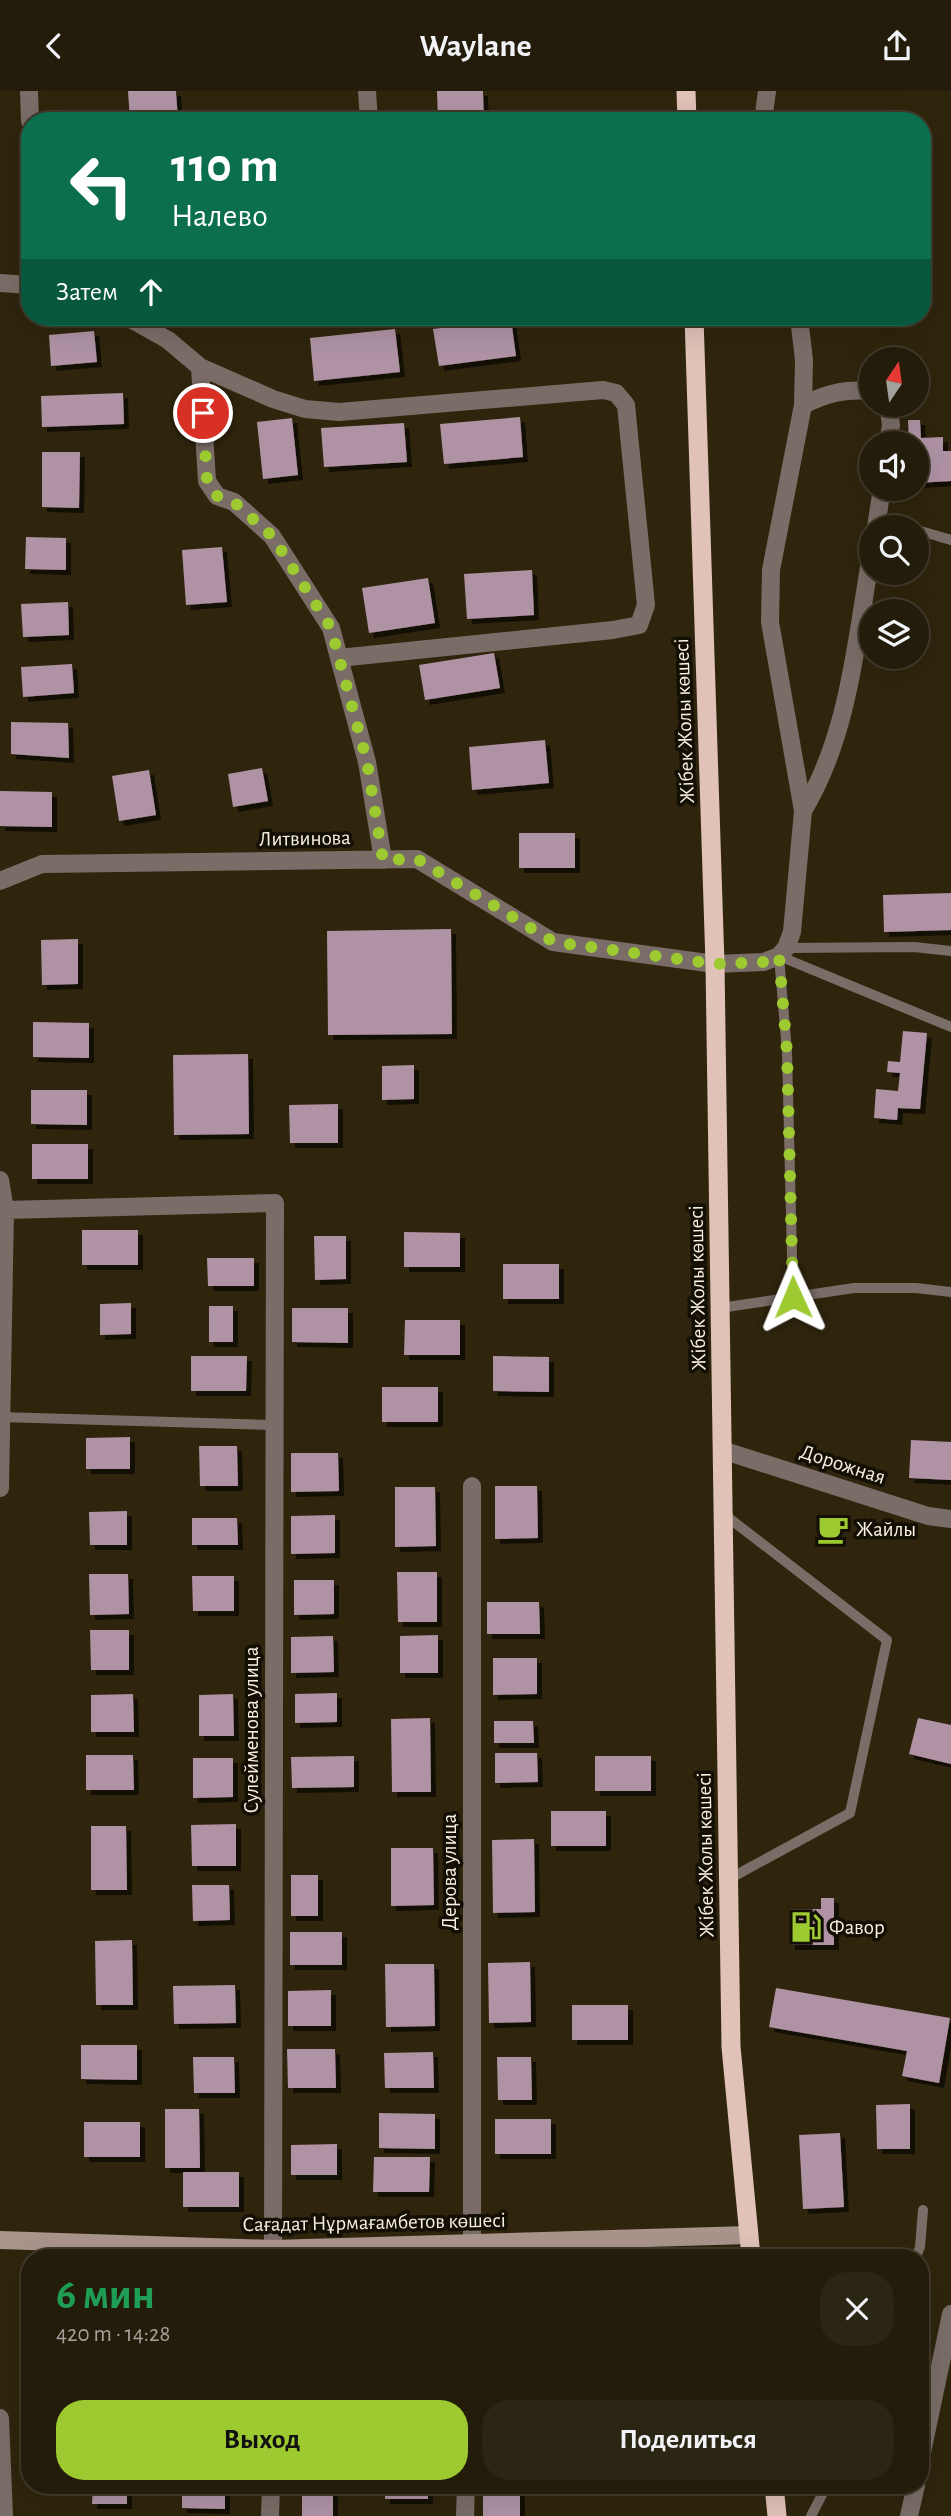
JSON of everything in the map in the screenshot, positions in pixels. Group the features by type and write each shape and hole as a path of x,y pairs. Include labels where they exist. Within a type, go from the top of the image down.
{"highway":[{"path":"686,91 687,112"},
{"name":"Жібек Жолы көшесі","path":"694,326 715,964 731,2046 750,2249"},
{"path":"775,2494 777,2516"}],"main road":[{"name":"Сағадат Нұрмағамбетов көшесі","path":"507,2249 749,2235"},
{"name":"Сағадат Нұрмағамбетов көшесі","path":"0,2240 189,2249"}],"street":[{"path":"29,91 30,112"},
{"path":"368,91 369,112"},
{"path":"764,112 767,91"},
{"path":"0,283 21,284"},
{"path":"143,326 168,340 200,367 273,399 305,409 339,412 603,390 616,393 626,405 646,605 639,625 613,630 339,658"},
{"path":"783,952 792,932 803,811 770,622 771,570 803,405 804,360 800,326"},
{"path":"200,367 207,481 217,496 234,502 272,536 331,628 367,762 383,860"},
{"path":"803,405 828,393 859,390"},
{"path":"803,811 820,782 845,708 866,585"},
{"name":"Литвинова","path":"0,881 42,864 417,859 554,942 715,964 764,962 783,952"},
{"path":"0,1180 5,1210 0,1488"},
{"name":"Сулейменова улица","path":"5,1210 275,1203 273,2249"},
{"name":"Дорожная","path":"722,1450 928,1515 951,1519"},
{"name":"Дерова улица","path":"471,1486 472,2249"},
{"path":"929,2419 951,2314"},
{"path":"0,2419 4,2516"},
{"path":"270,2516 271,2494"},
{"path":"465,2516 466,2494"},
{"path":"909,2516 914,2494"}],"lane":[{"path":"929,534 951,540"},
{"path":"783,952 914,947 951,951"},
{"path":"783,952 951,1027"},
{"path":"783,952 793,1297"},
{"path":"720,1308 854,1288 916,1288 951,1292"},
{"path":"0,1417 274,1425"},
{"path":"723,1513 887,1640 850,1813 728,1879"},
{"path":"919,2249 923,2210"},
{"path":"811,2516 822,2494"}],"building":[{"path":"128,91 176,91 177,112 129,112"},
{"path":"437,91 483,91 484,112 438,112"},
{"path":"456,326 512,326 516,356 439,366 433,329"},
{"path":"395,329 400,372 314,381 310,338"},
{"path":"94,331 97,362 51,366 49,335"},
{"path":"123,393 124,424 42,427 41,396"},
{"path":"520,417 523,457 444,464 440,424"},
{"path":"292,418 298,475 263,479 257,422"},
{"path":"908,420 920,420 921,431 908,431"},
{"path":"404,423 407,462 324,467 321,428"},
{"path":"943,437 943,451 951,451 951,481 929,482 929,438"},
{"path":"42,452 80,452 79,508 42,507"},
{"path":"26,537 66,538 66,570 25,569"},
{"path":"222,547 227,602 186,605 182,550"},
{"path":"532,570 534,615 467,619 464,574"},
{"path":"428,578 435,623 369,633 362,588"},
{"path":"68,602 69,635 23,637 21,604"},
{"path":"494,653 500,688 425,700 419,665"},
{"path":"72,664 74,693 23,697 21,667"},
{"path":"11,722 68,723 69,758 11,754"},
{"path":"545,740 549,783 472,790 469,747"},
{"path":"262,768 268,801 233,807 228,774"},
{"path":"149,770 156,815 119,821 112,776"},
{"path":"0,791 52,792 52,827 0,826"},
{"path":"519,833 575,833 575,868 519,868"},
{"path":"951,893 951,930 884,932 883,895"},
{"path":"451,929 452,1034 328,1035 327,931"},
{"path":"78,939 78,984 42,985 41,940"},
{"path":"33,1022 89,1023 89,1058 33,1057"},
{"path":"903,1031 927,1033 920,1109 898,1108 897,1120 874,1118 876,1089 898,1091 900,1073 887,1072 888,1061 900,1062"},
{"path":"248,1054 249,1134 174,1135 173,1055"},
{"path":"414,1065 414,1099 382,1100 382,1066"},
{"path":"31,1090 87,1090 87,1125 31,1124"},
{"path":"338,1104 338,1143 290,1143 289,1105"},
{"path":"32,1144 88,1144 88,1179 32,1179"},
{"path":"82,1230 138,1230 138,1265 82,1265"},
{"path":"404,1232 460,1233 460,1267 404,1267"},
{"path":"314,1236 346,1236 346,1279 315,1280"},
{"path":"207,1258 254,1258 254,1286 208,1286"},
{"path":"503,1264 559,1264 559,1299 503,1299"},
{"path":"131,1303 131,1334 100,1335 100,1304"},
{"path":"209,1306 233,1306 233,1342 209,1342"},
{"path":"292,1308 348,1308 348,1343 292,1342"},
{"path":"405,1320 460,1320 460,1355 404,1355"},
{"path":"191,1356 247,1356 246,1391 191,1391"},
{"path":"493,1356 549,1357 549,1392 493,1391"},
{"path":"382,1387 438,1387 438,1422 382,1422"},
{"path":"130,1437 130,1469 86,1469 86,1438"},
{"path":"911,1440 951,1442 951,1480 909,1478"},
{"path":"199,1446 237,1446 238,1486 200,1486"},
{"path":"291,1453 338,1453 339,1491 291,1492"},
{"path":"495,1486 537,1486 538,1538 495,1539"},
{"path":"395,1487 435,1487 436,1546 395,1547"},
{"path":"127,1511 127,1545 90,1545 89,1512"},
{"path":"335,1515 335,1553 291,1554 291,1516"},
{"path":"192,1518 237,1518 238,1545 192,1545"},
{"path":"397,1572 437,1572 437,1622 398,1622"},
{"path":"89,1574 128,1574 129,1614 90,1615"},
{"path":"192,1576 234,1576 234,1611 193,1611"},
{"path":"294,1580 334,1580 334,1614 294,1615"},
{"path":"487,1602 539,1602 540,1634 487,1634"},
{"path":"90,1630 129,1630 129,1670 91,1670"},
{"path":"438,1635 438,1673 400,1673 400,1636"},
{"path":"333,1636 334,1672 291,1673 291,1637"},
{"path":"493,1658 537,1658 537,1694 493,1695"},
{"path":"337,1693 337,1722 295,1723 295,1694"},
{"path":"133,1694 134,1732 91,1732 91,1695"},
{"path":"233,1694 234,1736 199,1736 199,1695"},
{"path":"430,1718 431,1792 392,1792 391,1719"},
{"path":"918,1718 951,1725 951,1764 909,1754"},
{"path":"494,1721 533,1721 534,1743 494,1743"},
{"path":"495,1753 537,1753 538,1782 495,1783"},
{"path":"86,1755 133,1755 134,1790 86,1790"},
{"path":"354,1756 354,1787 292,1788 291,1757"},
{"path":"595,1756 651,1756 651,1791 595,1791"},
{"path":"193,1758 233,1758 233,1797 193,1798"},
{"path":"551,1811 606,1811 606,1846 551,1846"},
{"path":"236,1824 236,1866 192,1866 191,1825"},
{"path":"91,1826 126,1826 127,1890 91,1890"},
{"path":"534,1839 535,1912 493,1913 492,1840"},
{"path":"391,1848 433,1848 434,1905 391,1906"},
{"path":"291,1875 318,1875 318,1916 291,1916"},
{"path":"192,1885 229,1885 230,1920 193,1921"},
{"path":"821,1898 834,1898 834,1945 790,1945 790,1909 821,1909"},
{"path":"290,1932 342,1932 342,1965 290,1965"},
{"path":"132,1940 133,2005 96,2005 95,1941"},
{"path":"530,1962 531,2022 489,2023 488,1963"},
{"path":"385,1964 434,1964 435,2026 386,2027"},
{"path":"235,1985 236,2023 174,2024 173,1986"},
{"path":"776,1988 950,2018 939,2083 902,2076 907,2051 769,2027"},
{"path":"331,1990 331,2026 288,2026 288,1991"},
{"path":"572,2005 628,2005 628,2040 572,2040"},
{"path":"81,2045 137,2045 137,2080 81,2079"},
{"path":"287,2049 335,2049 336,2088 288,2088"},
{"path":"433,2052 434,2088 385,2088 384,2053"},
{"path":"193,2057 234,2057 235,2093 194,2093"},
{"path":"497,2057 531,2057 532,2100 498,2100"},
{"path":"910,2104 910,2149 877,2149 876,2105"},
{"path":"165,2109 199,2109 200,2168 165,2168"},
{"path":"379,2113 435,2114 435,2149 379,2148"},
{"path":"495,2119 551,2119 551,2154 495,2154"},
{"path":"84,2122 140,2122 140,2157 84,2157"},
{"path":"840,2133 844,2207 803,2209 799,2135"},
{"path":"337,2144 337,2175 291,2175 291,2145"},
{"path":"374,2157 430,2157 429,2192 373,2192"},
{"path":"183,2172 239,2172 239,2207 183,2207"},
{"path":"93,2494 127,2494 127,2504 92,2504"},
{"path":"182,2494 225,2494 225,2509 182,2508"},
{"path":"302,2494 333,2494 333,2516 302,2516"},
{"path":"385,2494 428,2494 428,2499 385,2499"},
{"path":"483,2494 520,2494 520,2516 483,2516"}],"place":[{"name":"Жайлы","path":"833,1529"},
{"name":"Фавор","path":"806,1927"}],"route":[{"path":"203,413 207,481 217,496 234,502 272,536 331,628 367,762 383,860 417,859 554,942 715,964 764,962 779,956 787,1052 793,1297"}]}
